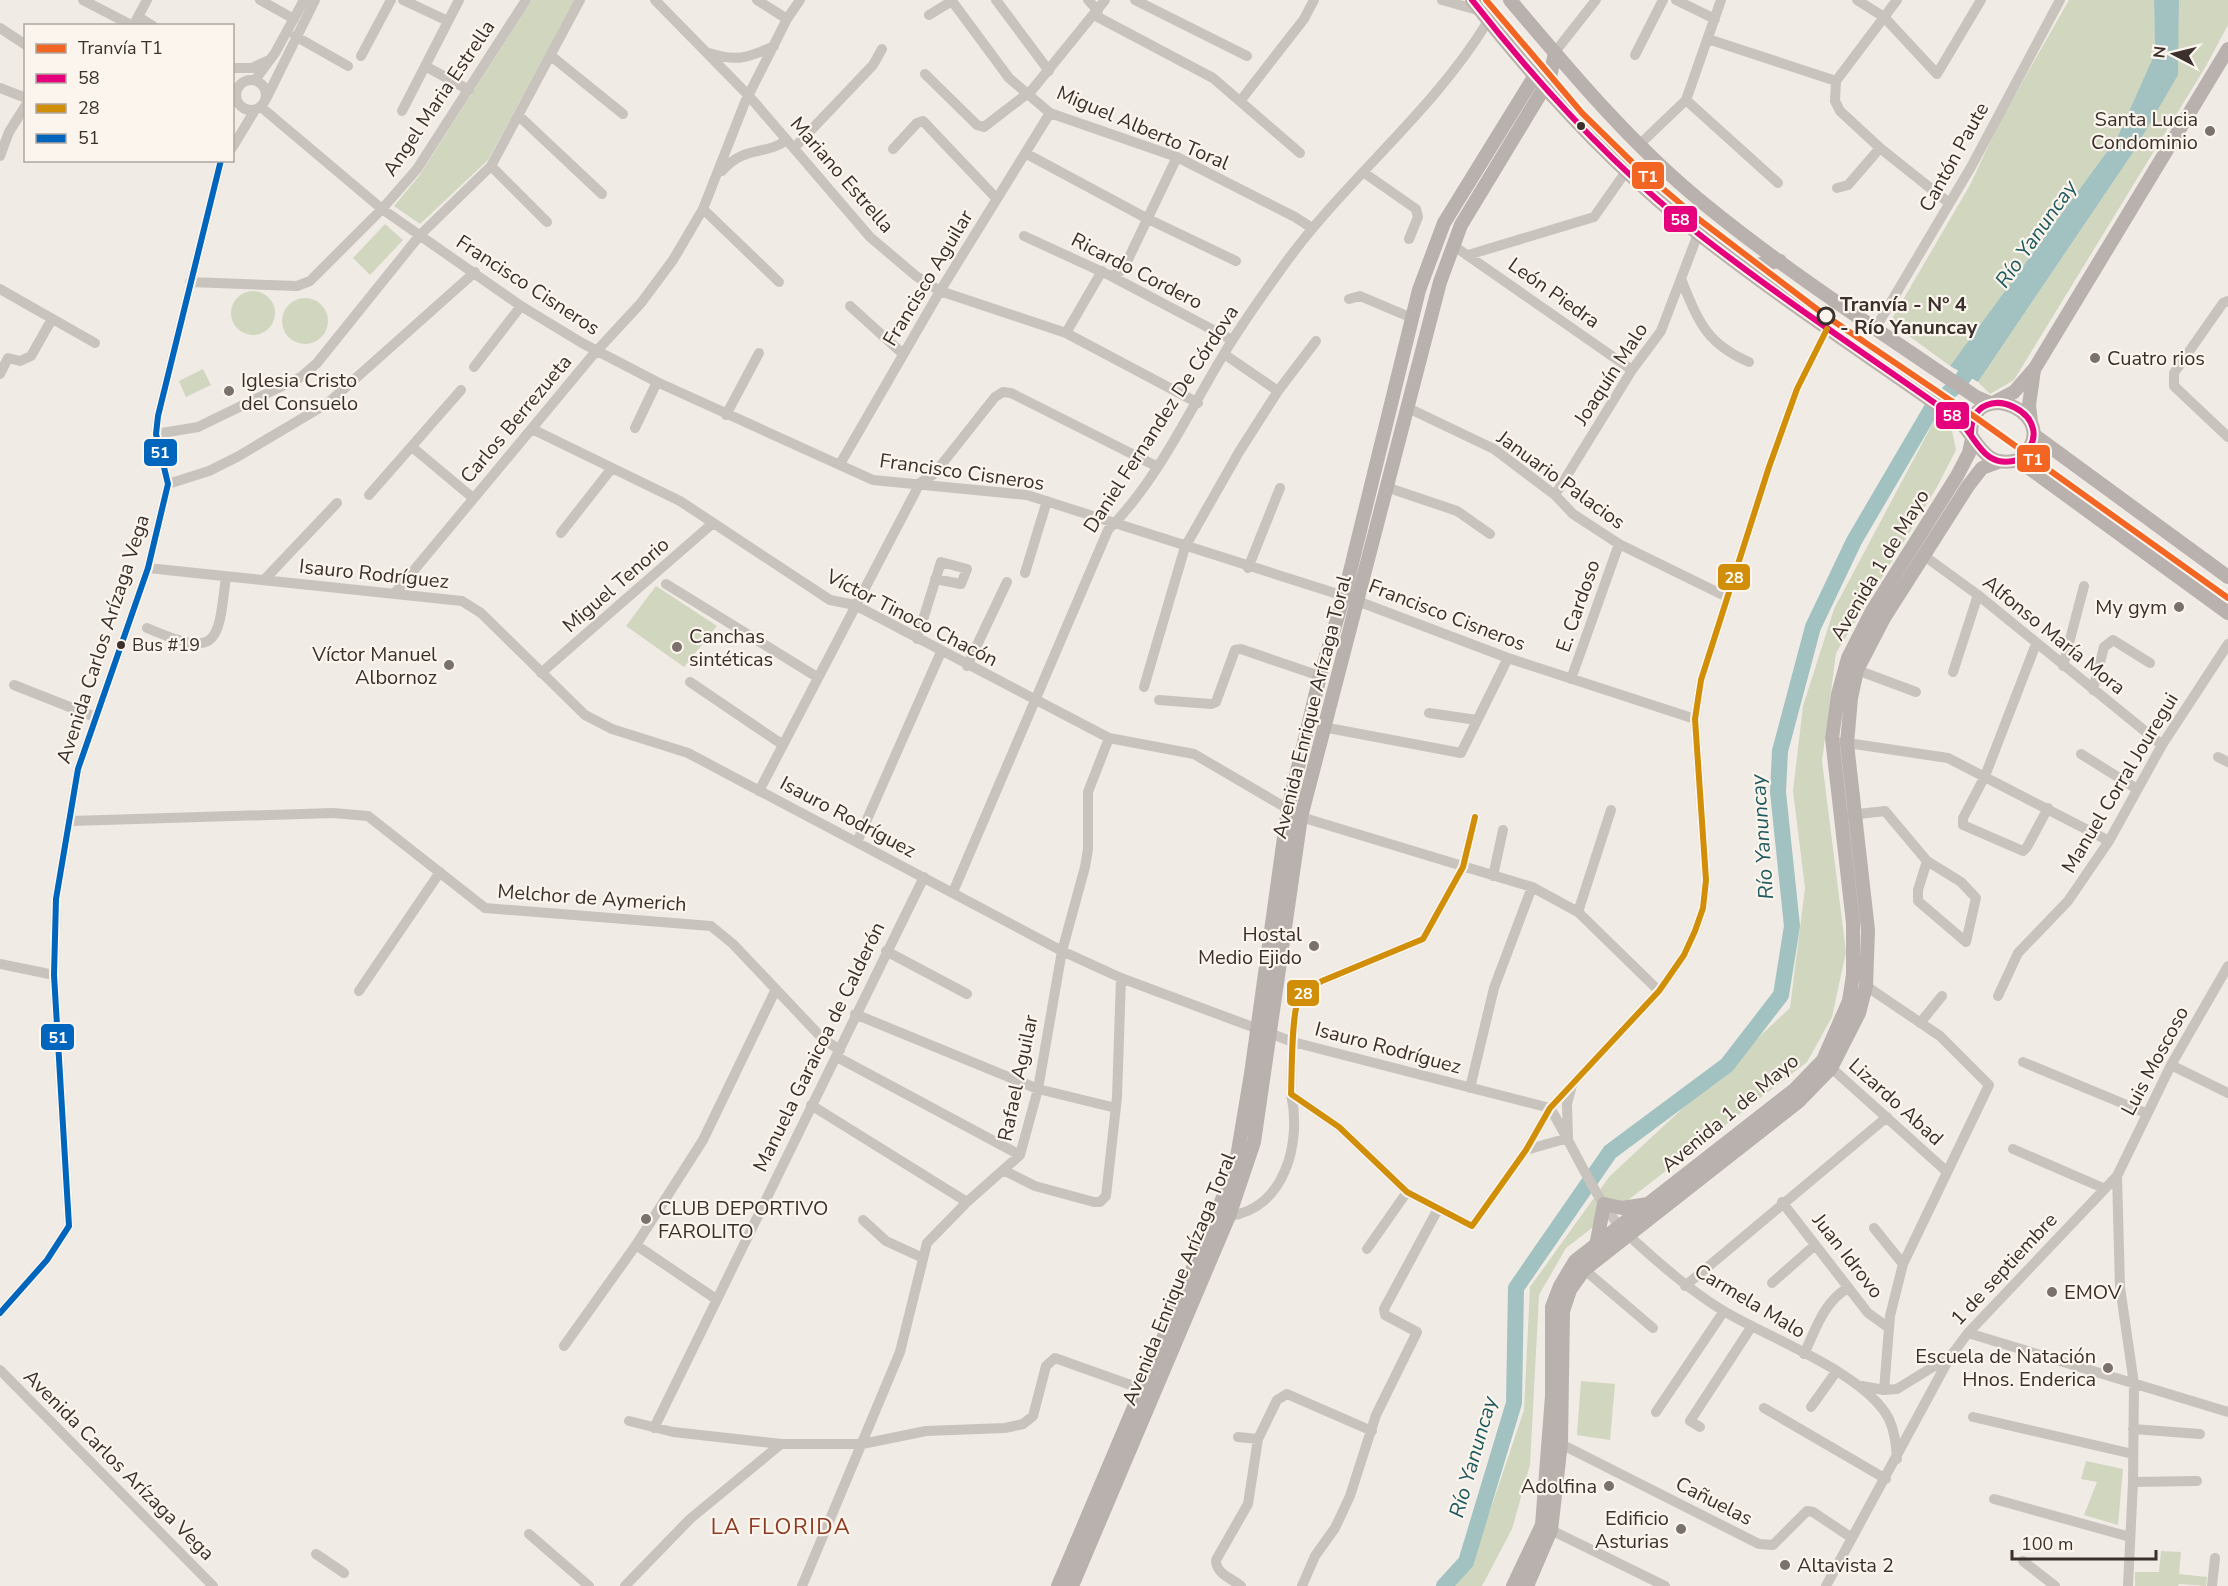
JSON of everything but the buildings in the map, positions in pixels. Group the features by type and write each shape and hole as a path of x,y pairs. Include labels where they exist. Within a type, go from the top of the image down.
{"main road":[{"path":"1510,0 1639,145 1707,207 1875,329 1976,397 2018,408 2032,428 2228,577"},
{"path":"1480,10 1544,87 1627,170 1698,234 1827,329 1956,418 1986,455 2001,461 2018,460 2029,450 2032,428 2029,405 2035,368"},
{"name":"Avenida Enrique Arízaga Toral","path":"1058,1586 1235,1169 1288,809 1320,676 1351,598 1386,487 1440,282 1461,225 1544,87 1554,67 1555,52"},
{"path":"1971,436 1975,417 1993,403 2014,392 2035,368 2227,55"},
{"name":"Avenida Enrique Arízaga Toral","path":"1072,1586 1229,1216 1254,1142 1301,817 1323,727 1412,318 1426,269 1444,223 1534,76"},
{"path":"1744,267 1780,261"},
{"name":"Avenida 1 de Mayo","path":"1579,1266 1798,1102 1827,1064 1859,1013 1866,986 1868,930 1832,738 1838,694 1848,658 1872,611 1961,468 1971,436"},
{"path":"2018,460 2228,613"},
{"name":"Avenida 1 de Mayo","path":"1527,1586 1551,1530 1555,1441 1552,1307 1560,1286 1596,1246 1625,1231 1652,1203 1827,1064 1849,1001 1853,975 1847,744 1851,698 1857,670 1884,618 1976,473 1982,468 2001,461"},
{"path":"1596,1246 1604,1203 1622,1208 1652,1203"},
{"name":"Avenida 1 de Mayo","path":"1513,1586 1542,1525 1555,1441"}],"street":[{"path":"83,0 135,23 147,0"},
{"path":"260,0 294,19"},
{"path":"260,105 241,107 236,101 236,87 252,80 275,53 304,0"},
{"path":"234,145 260,105 315,0"},
{"path":"362,56 391,0"},
{"path":"403,0 448,21"},
{"path":"402,111 459,0"},
{"name":"Angel Maria Estrella","path":"190,282 297,286 310,281 382,209 417,169 526,0"},
{"path":"156,434 198,427 301,377 344,333 420,236 491,166 580,0"},
{"name":"Mariano Estrella","path":"655,0 748,96 870,237 916,276 940,291 1066,333 1198,403"},
{"path":"757,0 787,19"},
{"name":"Carlos Berrezueta","path":"395,593 596,351 641,303 673,260 703,209 748,96 787,19 800,0"},
{"name":"Miguel Alberto Toral","path":"928,15 952,0 987,52 1008,78 1050,113 1067,116 1177,157 1295,217 1312,228"},
{"path":"996,0 1049,71"},
{"path":"1088,0 1096,13 1196,68 1241,100 1300,153"},
{"path":"925,74 977,124 984,127 1028,93 1049,71 1105,0"},
{"path":"1135,0 1247,56"},
{"path":"1241,100 1311,9 1314,0"},
{"path":"1442,0 1480,10"},
{"path":"1555,52 1596,0"},
{"path":"1635,55 1663,0"},
{"path":"1676,0 1715,19"},
{"path":"1639,145 1686,100 1721,0"},
{"path":"1857,0 1884,18 1937,74 1981,0"},
{"path":"1897,0 1836,81 1834,97 1837,107 1880,148 1949,203"},
{"name":"Cantón Paute","path":"1875,329 1949,203 2060,0"},
{"name":"Daniel Fernandez De Córdova","path":"953,892 1036,701 1101,543 1198,403 1232,340 1312,228 1398,135 1466,53 1480,10"},
{"path":"0,28 24,44"},
{"path":"295,36 348,66"},
{"path":"1708,39 1836,81"},
{"path":"706,52 728,60 750,57 774,46"},
{"path":"791,144 873,65 882,49"},
{"path":"234,69 257,66 275,53"},
{"path":"550,55 623,114"},
{"path":"425,66 470,90"},
{"path":"234,70 264,87 260,105"},
{"path":"0,88 24,97"},
{"path":"1686,100 1778,183"},
{"name":"Francisco Cisneros","path":"260,105 382,209 476,272 521,306 596,351 657,382 873,480 1027,495 1248,568 1351,598 1508,658 1695,719"},
{"path":"0,156 9,132 24,108"},
{"name":"Francisco Aguilar","path":"840,464 940,291 1050,113"},
{"path":"519,116 602,194"},
{"path":"893,148 917,123 923,121 997,198"},
{"name":"Carlos Berrezueta","path":"717,176 729,163 744,153 781,144 791,144"},
{"path":"1837,188 1850,183 1880,148"},
{"path":"1025,153 1148,219 1236,261"},
{"path":"1066,333 1107,274 1123,270 1177,157"},
{"name":"Avenida Carlos Arízaga Vega","path":"0,1313 47,1260 69,1226 54,975 56,899 78,769 148,568 168,484 156,434 165,377 220,162"},
{"name":"Avenida Carlos Arízaga Vega","path":"218,174 224,162"},
{"path":"491,166 547,222"},
{"path":"1468,255 1594,217 1627,170"},
{"path":"1363,172 1416,209 1418,216 1409,239"},
{"path":"703,209 779,282"},
{"name":"Joaquín Malo","path":"1555,495 1632,370 1661,331 1698,234"},
{"name":"Ricardo Cordero","path":"1024,236 1107,274 1232,340"},
{"name":"León Piedra","path":"1454,246 1632,370"},
{"path":"168,484 209,471 237,457 328,403 476,272"},
{"path":"1680,279 1697,319 1713,339 1725,351 1749,362"},
{"path":"0,289 95,343"},
{"path":"1348,299 1360,296 1412,318"},
{"path":"2226,302 2174,373 2173,380 2174,386 2228,437"},
{"path":"474,367 521,306"},
{"path":"850,306 903,354"},
{"path":"0,374 8,358 20,361 31,356 52,318"},
{"path":"1291,1094 1339,1126 1407,1192 1472,1226 1526,1150 1550,1108 1659,991 1684,955 1703,908 1706,880 1695,719 1701,680 1768,467 1797,389 1827,329"},
{"path":"1144,687 1185,547 1239,452 1278,391 1316,341"},
{"path":"726,415 759,353"},
{"path":"1224,354 1278,391"},
{"path":"635,428 657,382"},
{"path":"369,495 461,390"},
{"path":"759,791 817,676 920,483 934,474 995,397 1003,392 1011,393 1156,466"},
{"name":"Januario Palacios","path":"1406,407 1494,449 1555,495 1573,514 1619,544 1727,597"},
{"name":"Víctor Tinoco Chacón","path":"532,429 680,501 830,600 855,605 1109,738 1194,754 1288,809"},
{"path":"412,447 473,498"},
{"path":"561,533 612,468"},
{"path":"1386,487 1457,511 1490,534"},
{"path":"1248,568 1280,488"},
{"path":"1024,573 1047,501"},
{"path":"264,580 337,503"},
{"name":"Miguel Tenorio","path":"542,673 713,523"},
{"name":"E. Cardoso","path":"1571,679 1619,544"},
{"name":"Alfonso María Mora","path":"1923,555 1978,595 2162,745"},
{"name":"Isauro Rodríguez","path":"148,568 442,598 472,605 585,715 602,725 688,753 1062,951 1121,978 1293,1042 1550,1108"},
{"path":"147,628 184,642 205,642 214,638 220,626 226,576"},
{"path":"917,639 935,579"},
{"path":"968,666 1007,582"},
{"path":"666,584 817,676"},
{"path":"2063,666 2084,586"},
{"path":"1953,672 1978,595"},
{"path":"2092,690 2104,647 2113,640 2150,663"},
{"path":"2036,644 1985,776 1963,818 1963,825 2023,850 2048,808"},
{"name":"Manuel Corral Jouregui","path":"1998,996 2018,953 2068,901 2109,841 2162,745 2228,644"},
{"path":"1159,700 1211,705 1216,702 1235,650 1241,649 1320,676"},
{"path":"857,842 941,652"},
{"path":"1323,727 1461,753 1508,658"},
{"path":"1857,670 1916,692"},
{"path":"690,682 783,745"},
{"path":"14,685 95,717"},
{"path":"1429,713 1477,720"},
{"name":"Rafael Aguilar","path":"802,1586 900,1352 927,1243 967,1202 1020,1155 1038,1089 1062,951 1088,849 1088,792 1109,738"},
{"path":"1832,738 1847,744 1948,758 2109,841"},
{"path":"2081,753 2137,789"},
{"path":"1578,912 1611,810"},
{"path":"1848,815 1885,811 1927,861 1961,882 1976,898 1966,942 1918,901 1918,890 1927,861"},
{"name":"Melchor de Aymerich","path":"71,821 354,813 368,816 485,908 711,926 733,944 838,1054 1020,1155"},
{"path":"1301,817 1532,887 1578,912 1659,991"},
{"path":"1229,1216 1244,1214 1273,1194 1285,1172 1295,1126 1291,1094 1293,1042 1298,999 1308,988 1419,942 1463,867 1475,817"},
{"path":"1493,876 1503,830"},
{"path":"359,991 440,872"},
{"name":"Manuela Garaicoa de Calderón","path":"654,1428 924,877"},
{"path":"1470,1088 1494,988 1532,887"},
{"path":"886,951 967,994"},
{"path":"0,964 54,975"},
{"name":"Luis Moscoso","path":"2116,1176 2171,1065 2228,966"},
{"path":"1004,1170 1035,1186 1094,1202 1100,1202 1106,1197 1116,1108 1121,978"},
{"path":"1866,986 1940,1036 1989,1085 1945,1170 1903,1264 1895,1290 1889,1328 1884,1390"},
{"path":"564,1346 636,1245 702,1140 776,989"},
{"path":"1920,1023 1942,996"},
{"path":"855,1014 1038,1089 1116,1108"},
{"path":"2023,1062 2146,1113"},
{"name":"Lizardo Abad","path":"1827,1064 1945,1170"},
{"path":"2171,1065 2228,1093"},
{"path":"1526,1150 1568,1138 1567,1104 1572,1084"},
{"path":"811,1105 967,1202"},
{"name":"Carmela Malo","path":"1550,1108 1604,1203 1625,1231 1685,1286 1724,1311 1862,1386 1884,1390 1897,1389 1950,1357"},
{"path":"1685,1286 1782,1202 1887,1116"},
{"path":"2013,1149 2103,1188"},
{"path":"2116,1176 2120,1287 2134,1384 2133,1482 2128,1586"},
{"name":"1 de septiembre","path":"1826,1586 1897,1459 1950,1357 1968,1333 2116,1176"},
{"path":"1367,1249 1407,1192"},
{"name":"Juan Idrovo","path":"1782,1202 1848,1288 1874,1318 1889,1328"},
{"path":"1302,1586 1315,1556 1335,1528 1350,1496 1376,1415 1417,1332 1385,1315 1384,1309 1438,1209"},
{"path":"863,1220 886,1241 923,1258"},
{"path":"1874,1228 1903,1264"},
{"path":"636,1245 716,1299"},
{"path":"1772,1283 1815,1245"},
{"path":"1579,1266 1653,1328"},
{"path":"1804,1354 1823,1314 1839,1293 1848,1288"},
{"path":"1656,1412 1724,1311"},
{"path":"1700,1427 1690,1421 1752,1326"},
{"path":"1968,1333 2228,1412"},
{"path":"629,1421 654,1428 781,1444 862,1444 926,1431 1005,1428 1023,1424 1033,1416 1047,1366 1055,1358 1142,1389"},
{"name":"Avenida Carlos Arízaga Vega","path":"0,1370 213,1586"},
{"path":"1811,1407 1836,1372"},
{"name":"Carmela Malo","path":"1862,1386 1888,1417 1895,1435 1897,1459"},
{"path":"1241,1586 1221,1574 1216,1568 1216,1560 1248,1504 1258,1439 1277,1400 1287,1394 1372,1431"},
{"path":"1764,1408 1886,1479"},
{"path":"1973,1417 2133,1454"},
{"path":"2133,1429 2200,1434"},
{"path":"1238,1437 1258,1439"},
{"name":"Cañuelas","path":"1555,1441 1759,1544 1773,1545 1807,1511 1814,1512 1852,1538"},
{"path":"625,1586 690,1519 781,1444"},
{"path":"2133,1482 2197,1481"},
{"path":"1994,1499 2130,1537"},
{"path":"1551,1530 1665,1586"},
{"path":"529,1534 589,1586"},
{"path":"316,1554 344,1572"},
{"path":"2212,1586 2215,1558"},
{"path":"2023,1561 2055,1586"}],"green space":[{"path":"532,0 575,0 488,160 420,224 394,206 419,176"},
{"path":"2069,0 2154,0 2155,53 2117,138 1950,366 1890,322 1970,185 1999,123"},
{"path":"2179,0 2228,0 2228,25 2206,66 2014,380 1990,394 1978,382 2132,154 2177,75"},
{"path":"385,224 403,240 370,275 353,258"},
{"path":"253,291 262,292 269,297 274,304 274,322 269,329 262,334 253,335 244,334 237,329 232,322 231,313 232,304 237,297 244,292"},
{"path":"305,298 321,305 328,321 321,337 305,344 289,337 282,321 289,305"},
{"path":"203,369 211,385 186,397 179,381"},
{"path":"1934,421 1952,431 1956,450 1937,487 1836,653 1822,761 1846,952 1832,1017 1807,1062 1566,1248 1539,1295 1530,1465 1512,1529 1482,1586 1449,1586 1490,1511 1524,1410 1530,1287 1609,1177 1790,1008 1805,888 1793,791 1803,706 1834,609"},
{"name":"Canchas sintéticas","path":"656,586 717,626 684,667 626,626"},
{"path":"1581,1381 1615,1384 1610,1440 1577,1435"},
{"path":"2086,1461 2123,1469 2118,1525 2084,1515 2097,1482 2081,1479"},
{"path":"2161,1551 2181,1552 2179,1574 2207,1577 2206,1586 2179,1584 2178,1586 2135,1586 2135,1572 2159,1572"}],"water":[{"path":"2154,0 2179,0 2178,75 2132,154 1978,382 1950,366 2117,138 2155,53"}],"waterway":[{"name":"Río Yanuncay","path":"1444,1586 1466,1562 1514,1403 1516,1288 1610,1152 1727,1065 1781,995 1792,926 1778,792 1780,751 1813,627 1854,541 1932,408 1960,382 1977,358"}],"tram line":[{"name":"T1","path":"1486,0 1582,113 1635,165 1701,221 1826,316 1975,417 2228,598"}],"transit line":[{"name":"58","path":"1472,0 1551,94 1638,183 1700,235 1763,282 1956,418 1988,456 2006,462 2018,460 2031,444 2033,429 2027,417 2015,408 2000,403 1986,405 1975,415 1971,433"},
{"name":"51","path":"0,1313 47,1260 69,1226 54,975 56,899 78,769 148,568 168,484 156,434 158,416 221,162"},
{"name":"28","path":"1475,817 1463,867 1423,939 1322,981 1306,990 1299,998 1293,1030 1291,1094 1339,1127 1407,1192 1472,1226 1526,1150 1550,1108 1659,991 1684,955 1695,931 1703,908 1706,880 1695,719 1701,680 1769,467 1797,389 1827,329"}],"place":[{"name":"Santa Lucia Condominio","path":"2210,131"},
{"name":"Tranvía - Nº 4 - Río Yanuncay","path":"1826,316"},
{"name":"Cuatro rios","path":"2095,358"},
{"name":"Iglesia Cristo del Consuelo","path":"229,391"},
{"name":"My gym","path":"2179,607"},
{"name":"Bus #19","path":"121,645"},
{"name":"Canchas sintéticas","path":"677,647"},
{"name":"Víctor Manuel Albornoz","path":"449,665"},
{"name":"Hostal Medio Ejido","path":"1314,946"},
{"name":"CLUB DEPORTIVO FAROLITO","path":"646,1219"},
{"name":"EMOV","path":"2052,1292"},
{"name":"Escuela de Natación Hnos. Enderica","path":"2108,1368"},
{"name":"Adolfina","path":"1609,1486"},
{"name":"Edificio Asturias","path":"1681,1529"},
{"name":"Altavista 2","path":"1785,1565"}],"district":[{"name":"LA FLORIDA","path":"781,1527"}]}
